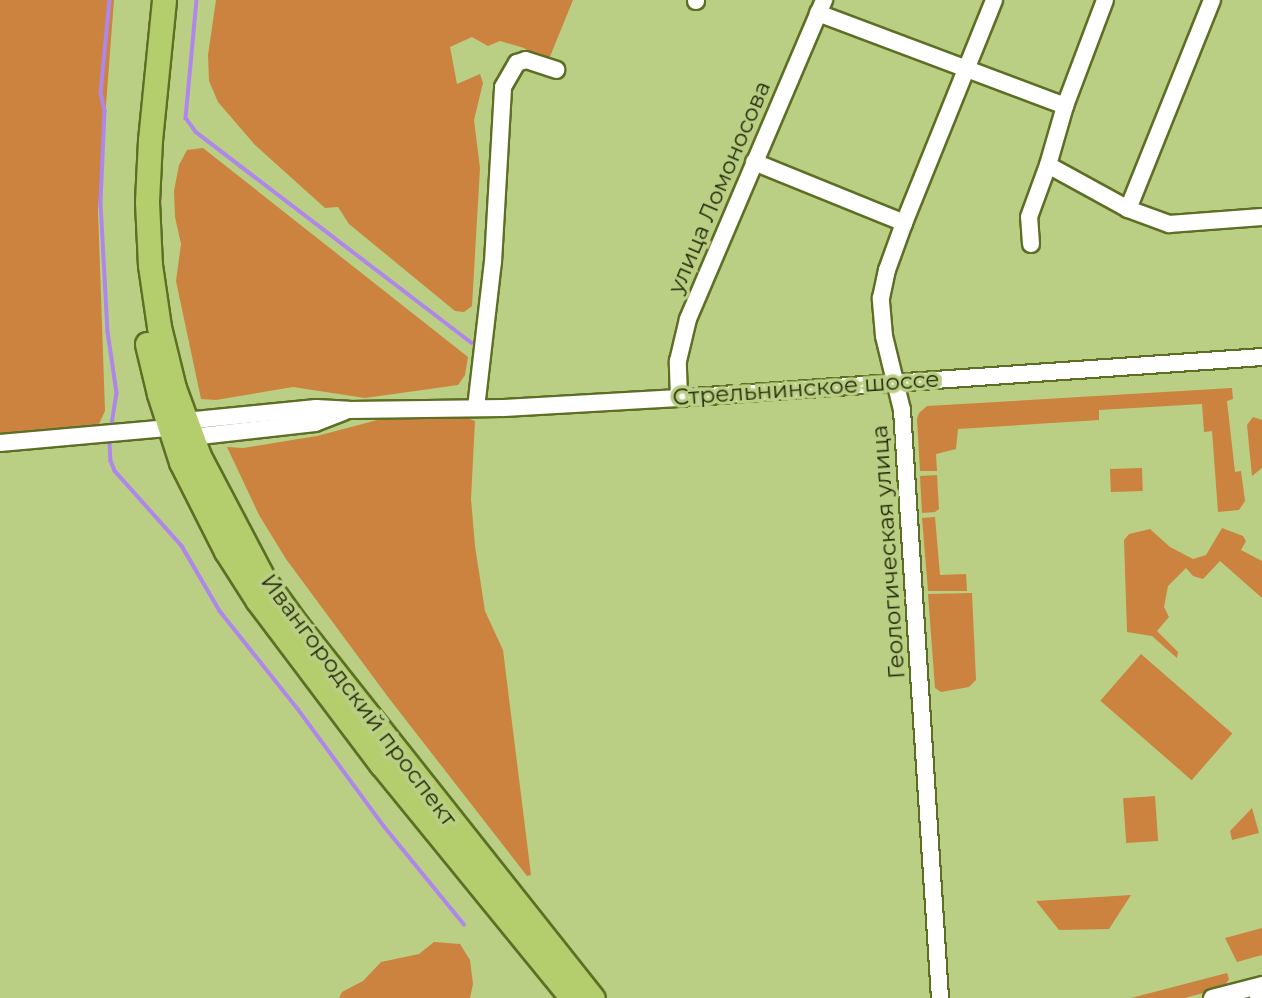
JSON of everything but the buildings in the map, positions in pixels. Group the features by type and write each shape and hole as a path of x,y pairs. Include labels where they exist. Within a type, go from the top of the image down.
{"highway":[{"name":"Ивангородский проспект","path":"149,0 135,128 131,194 134,260 143,326 182,429 264,578 298,625 593,998"},
{"name":"Ивангородский проспект","path":"164,0 149,152 147,202 150,265 159,327 198,498 226,551 258,601 381,764 572,998"}],"street":[{"name":"Геологическая улица","path":"940,998 902,411 881,323 881,298 887,270 904,223 994,0"},
{"path":"1031,244 1028,217 1048,165 1065,106 1105,0"},
{"path":"1128,209 1212,0"},
{"path":"821,6 966,70 1065,106"},
{"name":"улица Ломоносова","path":"679,398 678,361 688,319 821,6"},
{"path":"476,408 493,261 503,87 517,62 527,60 556,70"},
{"path":"754,162 904,223"},
{"path":"1048,165 1128,209 1169,224 1262,217"},
{"name":"Стрельнинское шоссе","path":"0,443 182,429 316,408 476,408 679,398 1262,357"},
{"path":"1212,998 1262,985"}],"shaded area":[{"path":"0,0 114,0 98,210 105,411 99,424 0,433"},
{"path":"216,0 573,0 547,64 524,48 500,41 488,46 472,37 450,47 457,84 480,74 483,83 474,120 480,168 472,306 464,312 455,311 349,224 338,207 325,208 255,145 218,102 209,81 208,55"},
{"path":"203,148 468,357 465,375 458,385 365,398 293,387 216,400 201,399 176,281 181,244 175,217 174,191 179,165 187,150"},
{"path":"1232,388 1233,399 1227,401 1235,472 1241,471 1245,501 1239,510 1218,512 1212,431 1204,432 1202,404 1099,410 1099,420 958,429 956,449 936,454 937,471 920,471 917,419 927,406"},
{"path":"432,415 464,417 475,421 471,499 475,546 485,611 503,650 531,875 527,876 388,697 286,559 259,515 227,447 243,448 317,436 385,418 396,420"},
{"path":"1253,417 1262,420 1262,468 1252,476 1247,425"},
{"path":"1142,468 1143,491 1111,492 1110,469"},
{"path":"937,475 939,509 922,513 920,476"},
{"path":"935,517 940,575 966,574 967,591 928,591 922,518"},
{"path":"1222,528 1243,536 1246,541 1241,550 1262,561 1262,598 1220,561 1203,579 1193,576 1186,568 1168,586 1164,607 1169,617 1157,631 1178,652 1177,658 1152,636 1127,632 1124,540 1129,534 1150,529 1170,547 1193,559 1206,555"},
{"path":"972,593 976,680 969,687 941,692 935,688 928,594"},
{"path":"1141,654 1232,733 1192,780 1100,701"},
{"path":"1155,796 1158,841 1126,843 1123,798"},
{"path":"1252,808 1259,833 1232,840 1230,831"},
{"path":"1131,895 1109,929 1059,930 1036,901"},
{"path":"1262,928 1262,955 1237,962 1225,938"},
{"path":"434,942 460,944 470,960 473,984 470,998 339,998 342,992 363,981 381,962 419,954"},
{"path":"1227,973 1229,979 1224,987 1185,998 1131,998"}],"waterway":[{"path":"110,0 101,93 105,111 101,203 108,332 117,393 112,423"},
{"path":"197,0 186,118 196,132 472,343"},
{"path":"110,443 111,461 115,471 182,546 220,611 298,709 384,826 464,924"}]}
